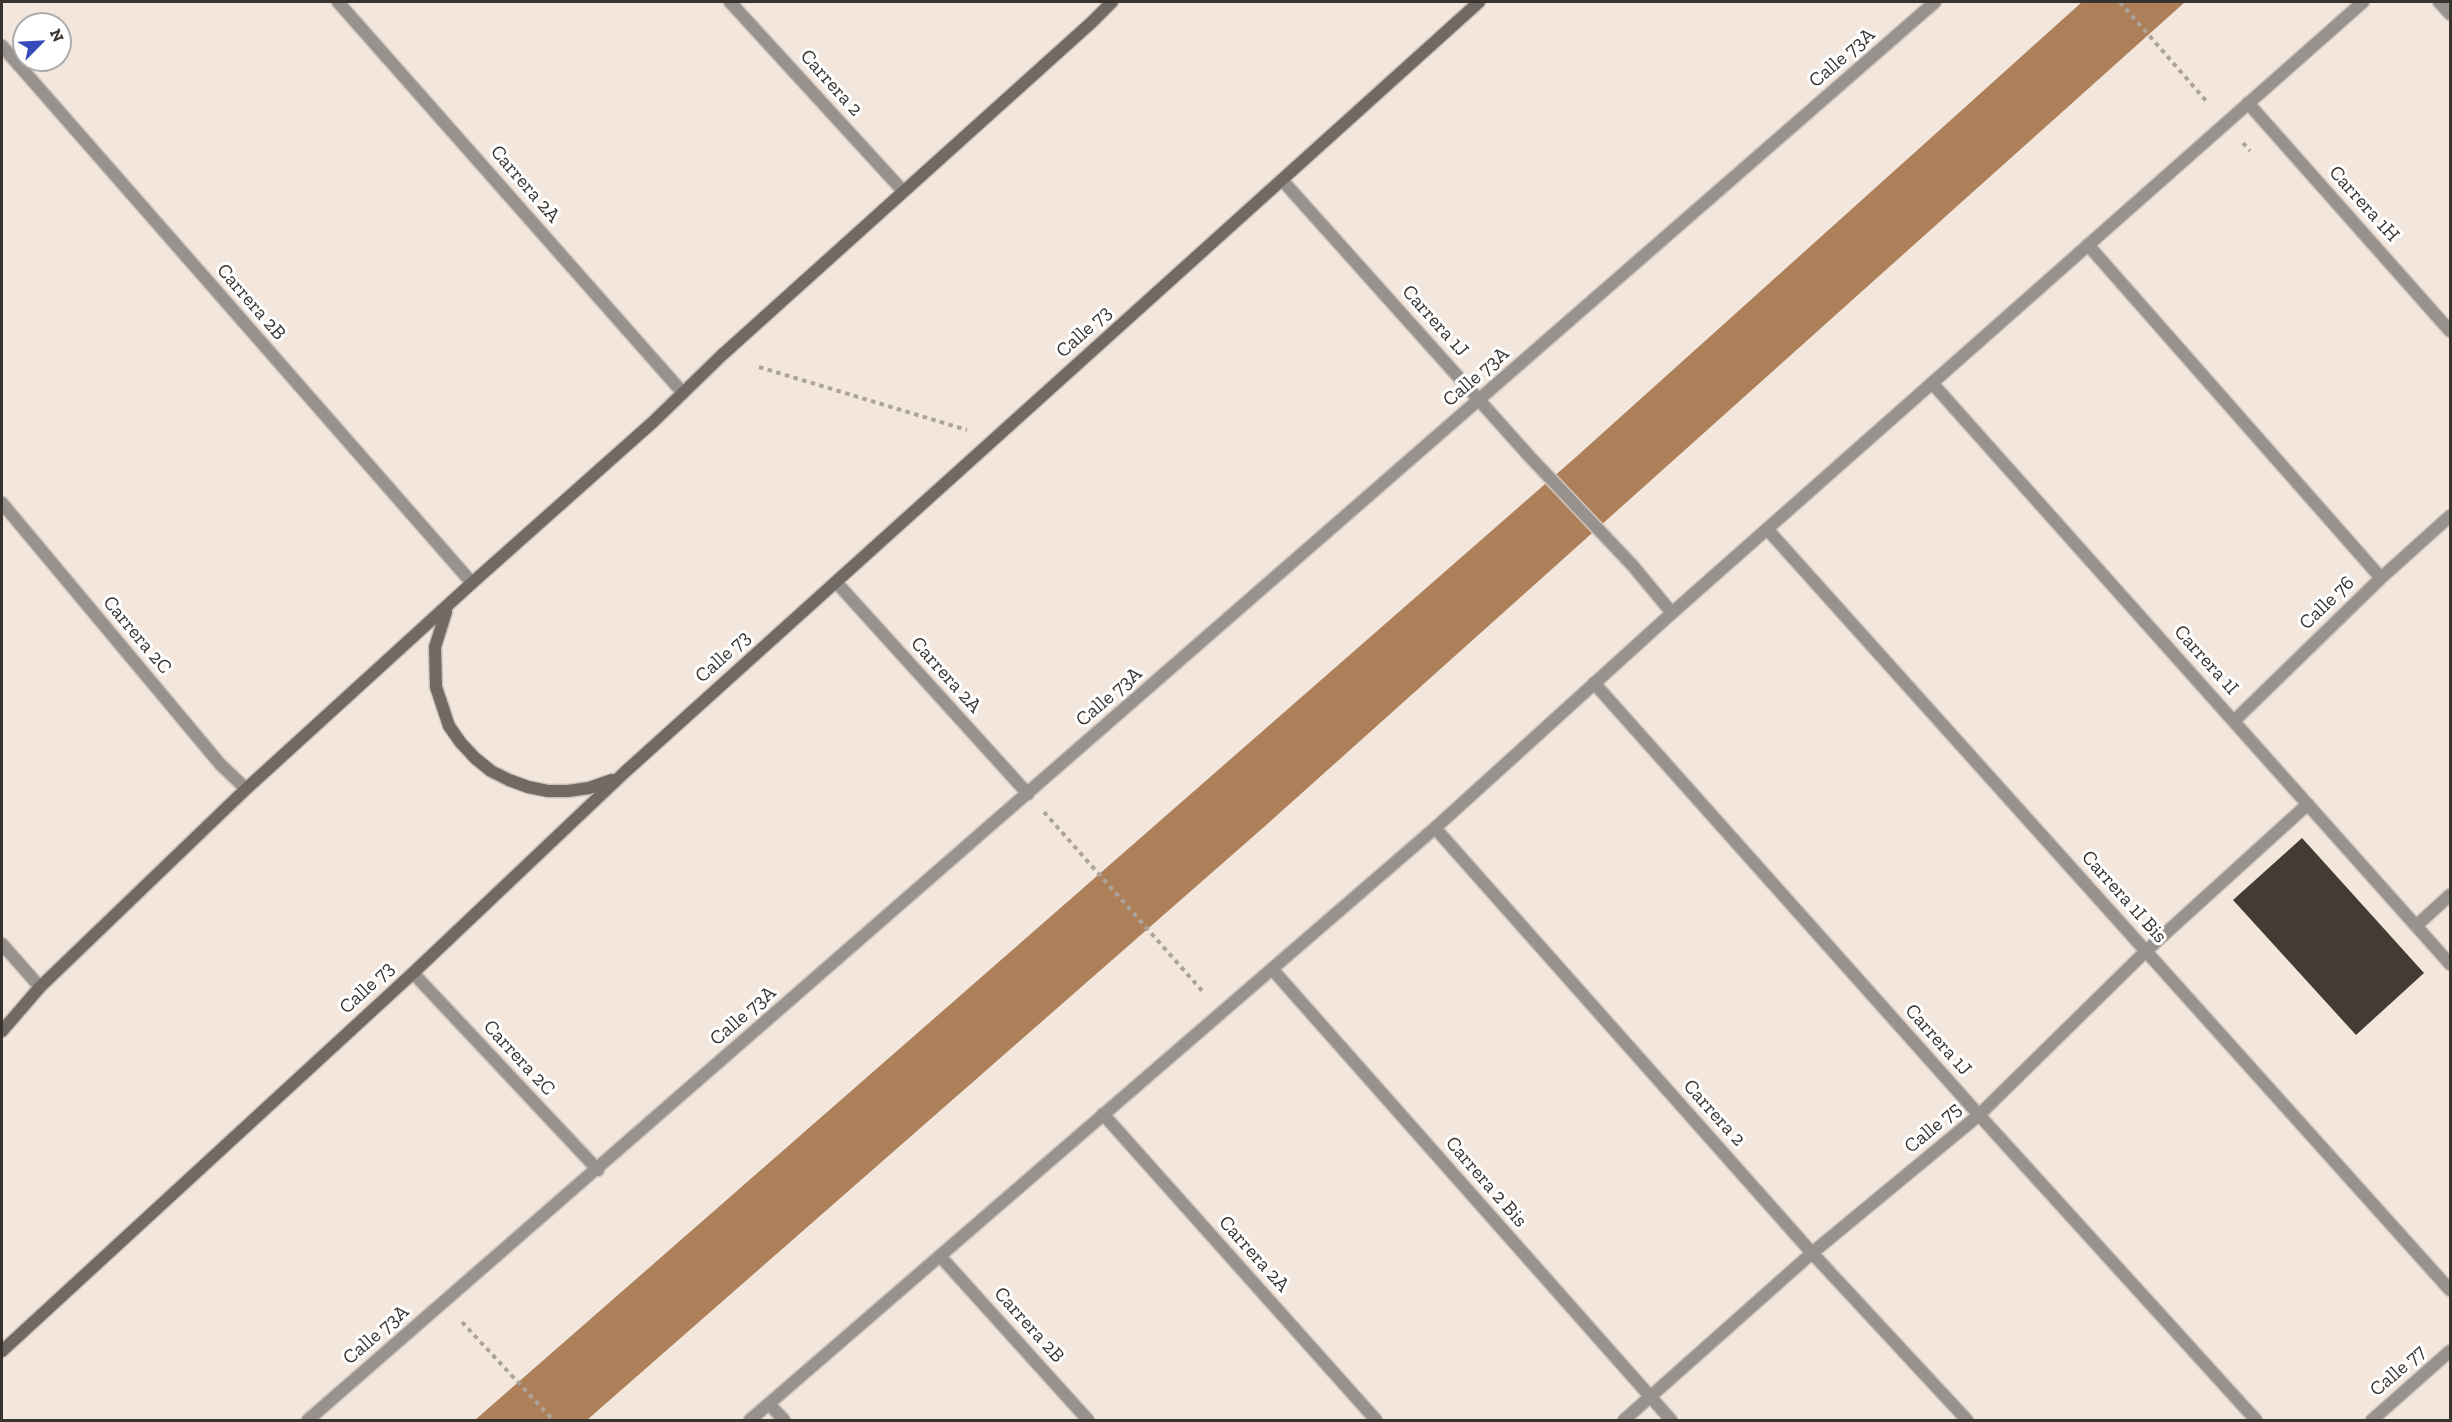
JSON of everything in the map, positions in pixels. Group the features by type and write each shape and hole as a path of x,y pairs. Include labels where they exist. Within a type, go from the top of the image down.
{"main road":[{"path":"2,1031 40,987 246,789 1112,2"},
{"name":"Calle 73","path":"2,1351 413,973 625,772 1479,2"},
{"path":"447,608 435,647 436,687 449,726 475,758 491,771 509,780 548,791 589,788 608,782 625,772"}],"street":[{"name":"Carrera 2A","path":"338,2 683,393"},
{"name":"Carrera 2","path":"730,2 903,191"},
{"name":"Calle 73A","path":"308,1420 598,1170 1935,2"},
{"path":"750,1420 1435,828 1594,682 2363,2"},
{"path":"2439,2 2451,14"},
{"name":"Carrera 2B","path":"2,46 472,583"},
{"name":"Carrera 1H","path":"2248,103 2451,331"},
{"name":"Carrera 1J","path":"1282,180 1530,457 1633,566 1672,613"},
{"path":"2088,245 2381,578"},
{"name":"Carrera 1I","path":"1932,383 2451,964"},
{"name":"Carrera 2C","path":"2,503 220,764 246,789"},
{"name":"Calle 76","path":"2234,721 2381,578 2451,516"},
{"name":"Carrera 1I Bis","path":"1767,529 2451,1290"},
{"name":"Carrera 2A","path":"836,582 1028,794"},
{"name":"Carrera 1J","path":"1594,682 1979,1115 2256,1420"},
{"name":"Calle 75","path":"1624,1420 1812,1253 1979,1115 2146,951 2308,804"},
{"name":"Carrera 2","path":"1435,828 1812,1253 1967,1420"},
{"path":"2416,926 2451,895"},
{"path":"2,944 40,987"},
{"name":"Carrera 2 Bis","path":"1272,969 1671,1420"},
{"name":"Carrera 2C","path":"413,973 598,1170"},
{"name":"Carrera 2A","path":"1103,1114 1376,1420"},
{"name":"Carrera 2B","path":"940,1256 1088,1420"},
{"name":"Calle 77","path":"2372,1420 2451,1352"},
{"path":"769,1404 784,1420"}],"path":[{"path":"2120,2 2199,93"},
{"path":"759,368 965,429"},
{"path":"1028,794 1184,969"},
{"path":"443,1302 553,1420"}],"shaded area":[{"path":"2082,2 2185,2 1264,827 587,1420 475,1420 1576,457"}],"building":[{"path":"2302,838 2424,973 2356,1035 2233,900"}]}
